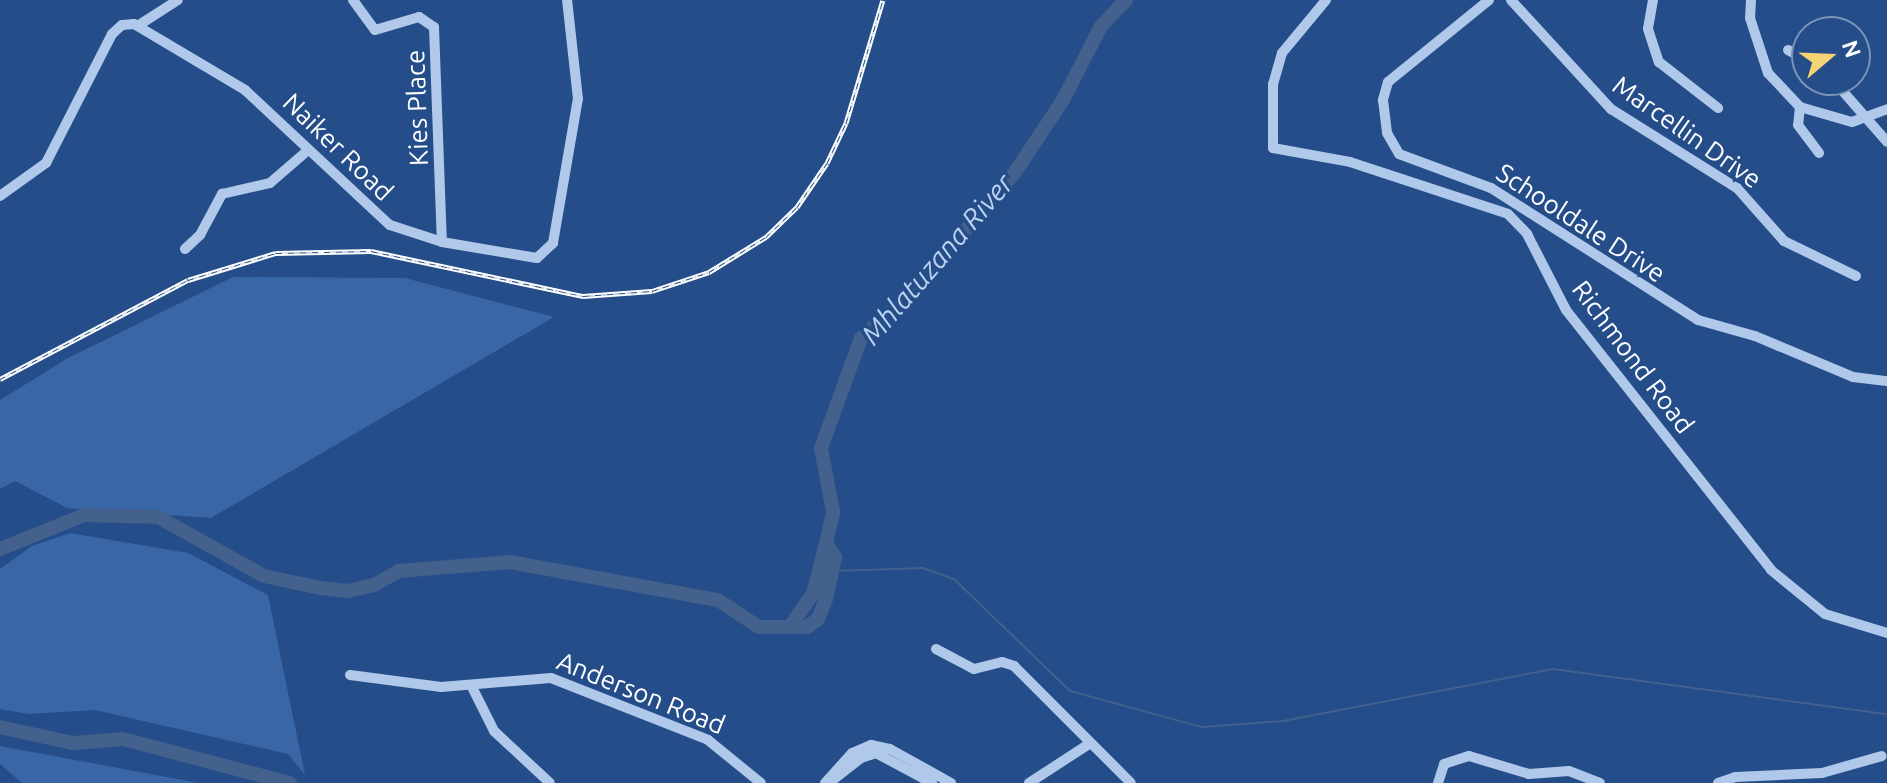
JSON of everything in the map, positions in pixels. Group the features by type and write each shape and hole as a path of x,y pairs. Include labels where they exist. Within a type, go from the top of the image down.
{"street":[{"path":"0,196 46,163 112,34 122,25 139,25 178,0"},
{"name":"Kies Place","path":"353,0 375,30 419,17 434,27 442,242"},
{"name":"Naiker Road","path":"139,25 235,82 382,219 442,242 530,259 544,255 553,243 580,88 567,0"},
{"name":"Richmond Road","path":"1326,0 1287,43 1276,71 1273,148 1350,162 1508,214 1527,234 1566,310 1771,570 1825,614 1887,633"},
{"name":"Schooldale Drive","path":"1489,0 1388,82 1383,100 1387,133 1399,154 1491,188 1698,320 1755,336 1853,377 1887,381"},
{"name":"Marcellin Drive","path":"1511,0 1611,109 1737,188 1784,241 1856,276"},
{"path":"1653,0 1648,29 1659,62 1718,108"},
{"path":"1751,0 1750,18 1768,73 1800,107 1832,119 1866,119 1887,109"},
{"path":"1847,96 1887,142"},
{"path":"1800,107 1798,125 1819,153"},
{"path":"185,249 200,235 222,194 270,183 307,151"},
{"path":"936,649 974,669 1002,662 1014,666 1131,783"},
{"name":"Anderson Road","path":"350,675 441,687 525,677 562,681 718,745 761,783"},
{"path":"471,685 494,731 550,783"},
{"path":"827,783 852,753 871,745 890,749 951,783"},
{"path":"1029,783 1091,745"},
{"path":"1042,783 1091,745"},
{"path":"827,783 876,753 932,783"},
{"path":"1438,783 1444,764 1469,756 1529,774 1569,771 1600,783"},
{"path":"1718,783 1735,777 1822,773 1882,756"}],"shaded area":[{"path":"233,277 405,278 554,317 211,518 67,508 15,481 0,489 0,400 68,358"},
{"path":"70,533 188,553 268,595 305,775 288,754 95,710 29,714 0,709 0,569 32,546"},
{"path":"0,746 199,783 22,783 0,764"}],"waterway":[{"name":"Mhlatuzana River","path":"0,549 84,515 158,517 264,576 320,588 348,591 374,585 399,571 510,562 718,600 759,627 807,627 818,619 826,599 835,557 826,543 833,512 821,448 861,338 915,290 1015,172 1063,100 1101,26 1126,0"},
{"name":"Mhlatuzana River","path":"791,625 813,594 826,543"},
{"path":"832,571 923,568 954,579 1070,691 1202,727 1283,721 1553,669 1887,714"},
{"name":"Mhlatuzana River","path":"0,727 73,743 123,739 290,783"}],"railway":[{"path":"0,379 188,280 276,253 371,251 583,296 652,291 709,272 766,237 797,207 827,163 846,123 883,0"}]}
